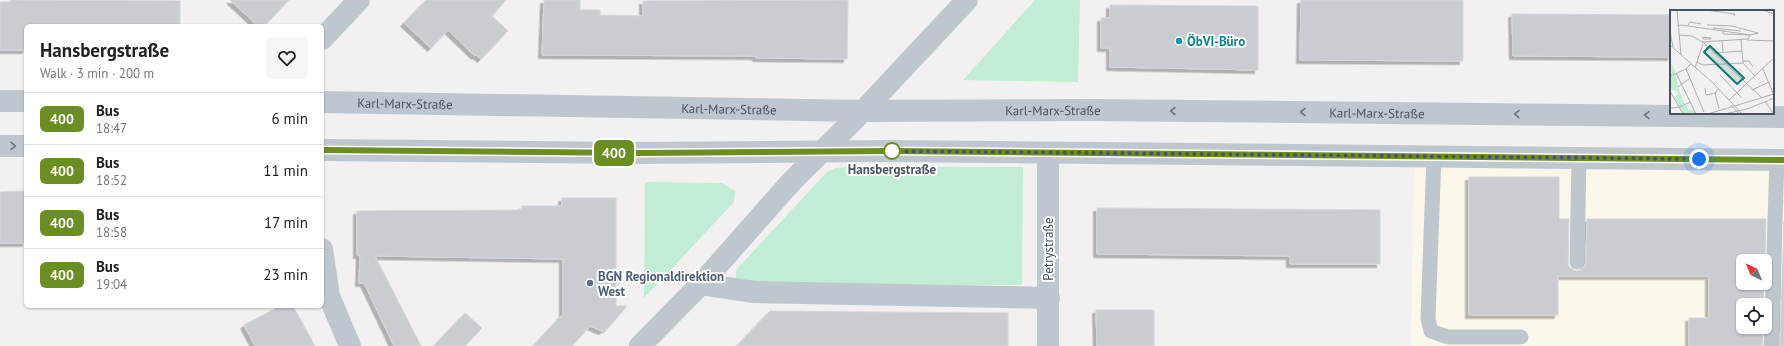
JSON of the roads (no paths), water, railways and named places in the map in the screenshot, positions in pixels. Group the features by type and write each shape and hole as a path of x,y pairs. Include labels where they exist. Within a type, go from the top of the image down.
{"street":[{"path":"324,37 359,0"},
{"path":"640,346 701,284 792,181 863,111 967,0"},
{"path":"0,101 24,102"},
{"name":"Karl-Marx-Straße","path":"324,102 863,111 1098,110 1784,117"},
{"path":"0,146 24,146"},
{"path":"324,150 640,153 822,152 1434,155 1780,160"},
{"name":"Petrystraße","path":"1048,153 1048,346"},
{"path":"324,262 329,296 350,346"},
{"path":"701,284 754,292 1049,298"}],"lane":[{"path":"1434,155 1428,320 1432,331 1448,337 1521,338"},
{"path":"1577,262 1579,157"},
{"path":"1771,346 1780,160"}],"place":[{"name":"ÖbVI-Büro","path":"1179,41"},
{"name":"Hansbergstraße","path":"892,151"},
{"name":"BGN Regionaldirektion West","path":"590,283"}]}
